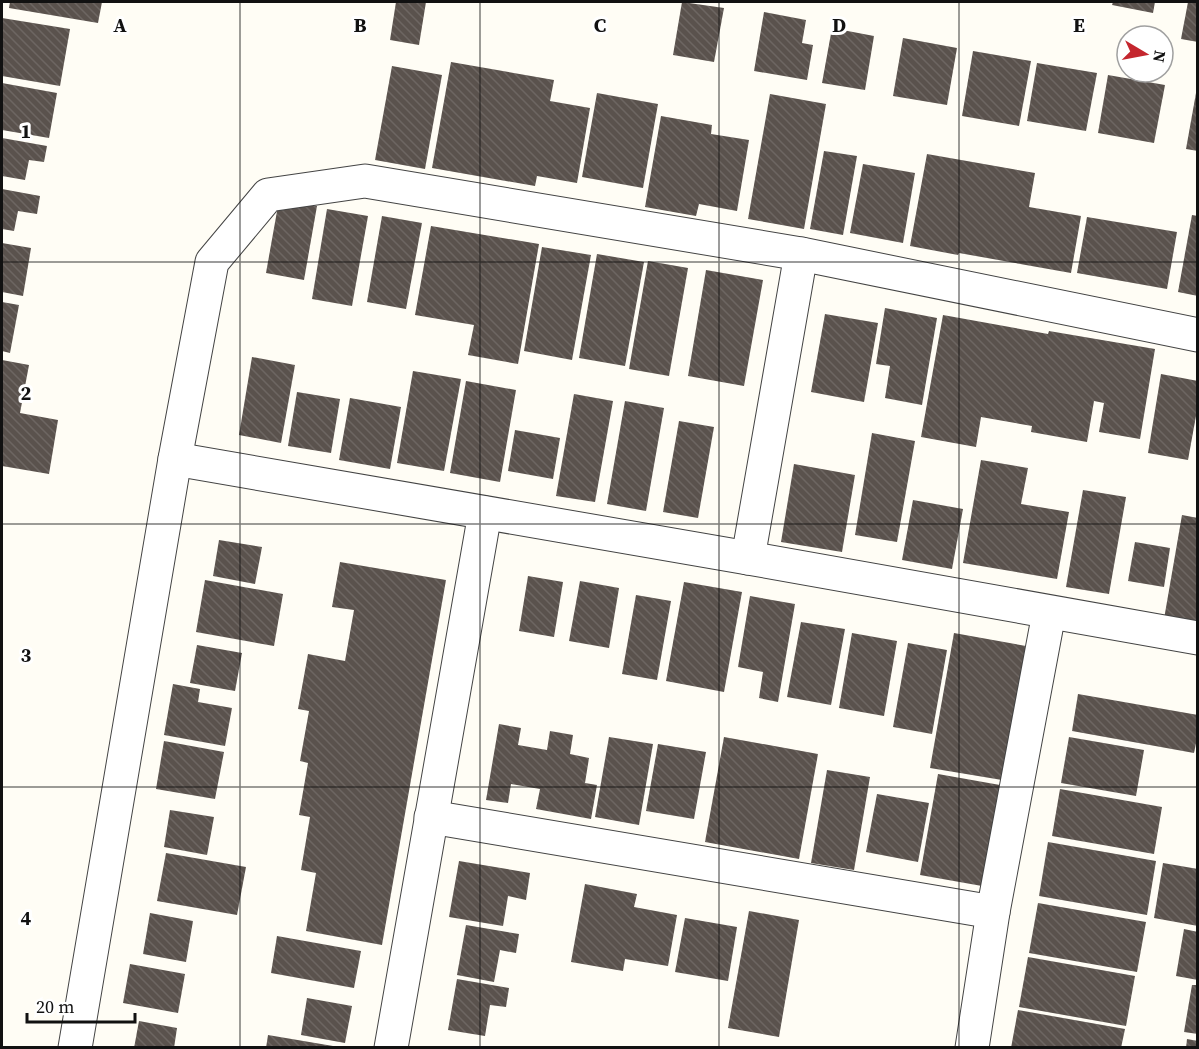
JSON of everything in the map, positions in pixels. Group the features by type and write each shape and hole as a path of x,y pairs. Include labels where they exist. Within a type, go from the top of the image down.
{"street":[{"path":"75,1047 175,459 212,262 268,195 365,181 801,254 1197,335"},
{"path":"748,558 801,254"},
{"path":"175,459 1197,638"},
{"path":"391,1047 485,513"},
{"path":"972,1047 993,912 1049,613"},
{"path":"431,817 993,912"}],"building":[{"path":"10,2 102,2 98,23 9,8"},
{"path":"396,2 426,2 419,45 390,40"},
{"path":"682,2 724,8 714,62 673,55"},
{"path":"1113,2 1155,2 1153,13 1112,5"},
{"path":"1188,2 1198,2 1198,42 1181,39"},
{"path":"764,12 806,20 802,43 813,45 807,80 754,71"},
{"path":"2,18 70,29 60,86 2,76"},
{"path":"832,28 874,36 865,90 822,83"},
{"path":"903,38 957,48 947,105 893,96"},
{"path":"973,51 1031,61 1019,126 962,116"},
{"path":"451,62 554,80 550,101 590,108 577,183 537,176 535,186 432,168"},
{"path":"1037,63 1097,73 1086,131 1027,121"},
{"path":"392,66 442,75 425,169 375,160"},
{"path":"1108,75 1115,76 1115,84 1165,85 1154,143 1098,133"},
{"path":"2,83 57,93 49,138 2,130"},
{"path":"597,93 658,104 643,188 582,177"},
{"path":"1196,93 1198,93 1198,151 1186,149"},
{"path":"770,94 826,104 804,229 748,219"},
{"path":"661,116 712,125 711,134 749,140 737,211 699,204 696,216 645,207"},
{"path":"2,138 47,146 44,162 29,160 25,180 2,176"},
{"path":"824,151 857,156 843,235 810,229"},
{"path":"927,154 1035,173 1029,207 1081,216 1071,273 910,246"},
{"path":"863,164 915,173 903,243 850,233"},
{"path":"2,189 40,196 37,214 18,211 14,231 2,229"},
{"path":"279,200 317,206 304,280 266,273"},
{"path":"327,209 368,216 352,306 312,299"},
{"path":"1192,215 1198,216 1198,296 1178,292"},
{"path":"382,216 422,223 406,309 367,302"},
{"path":"1087,217 1177,232 1167,289 1077,273"},
{"path":"431,226 539,244 518,364 468,355 474,325 415,315"},
{"path":"2,243 31,248 23,296 2,292"},
{"path":"542,247 591,255 572,360 524,351"},
{"path":"597,254 644,262 625,366 579,358"},
{"path":"648,261 688,268 669,376 629,369"},
{"path":"706,270 763,280 744,386 688,376"},
{"path":"2,302 19,305 10,353 2,351"},
{"path":"885,308 937,318 922,405 885,398 890,366 876,364"},
{"path":"825,314 878,323 864,402 811,392"},
{"path":"943,315 1048,334 1049,331 1155,349 1140,439 1099,432 1104,403 1094,401 1087,442 1031,432 1032,426 981,417 976,447 921,437"},
{"path":"252,357 295,365 281,443 239,435"},
{"path":"2,360 29,365 20,413 58,420 49,474 2,466"},
{"path":"413,371 461,379 444,471 397,463"},
{"path":"1161,374 1198,381 1198,405 1188,460 1148,453"},
{"path":"466,381 516,390 500,482 450,473"},
{"path":"297,392 340,399 331,453 288,446"},
{"path":"574,394 613,401 595,502 556,496"},
{"path":"350,398 401,407 390,469 339,460"},
{"path":"625,401 664,408 646,511 607,504"},
{"path":"679,421 714,427 698,518 663,512"},
{"path":"515,430 560,438 553,479 508,471"},
{"path":"872,433 915,441 897,542 855,535"},
{"path":"981,460 1028,468 1021,504 1069,512 1057,579 963,563"},
{"path":"794,464 855,475 842,552 781,542"},
{"path":"1083,490 1126,497 1109,594 1066,587"},
{"path":"913,500 963,509 952,569 902,560"},
{"path":"1182,515 1198,518 1198,625 1164,619"},
{"path":"219,540 262,547 255,584 213,576"},
{"path":"1135,542 1170,548 1164,587 1128,581"},
{"path":"340,562 446,580 382,945 306,931 316,873 301,870 310,817 299,815 308,763 300,761 309,711 298,709 308,654 345,661 354,610 332,607"},
{"path":"528,576 563,582 554,637 519,631"},
{"path":"205,580 283,594 274,646 196,632"},
{"path":"580,581 619,588 609,648 569,641"},
{"path":"684,582 742,592 724,692 666,681"},
{"path":"636,595 671,601 657,680 622,674"},
{"path":"750,596 795,604 778,702 759,698 763,672 738,667"},
{"path":"801,622 845,629 831,705 787,697"},
{"path":"852,633 897,641 884,716 839,708"},
{"path":"954,633 1026,646 1002,780 930,768"},
{"path":"908,643 947,650 932,734 893,727"},
{"path":"197,645 242,653 235,691 190,683"},
{"path":"173,684 200,689 198,702 232,708 225,746 164,735"},
{"path":"1078,694 1198,715 1198,734 1194,753 1072,731"},
{"path":"499,724 521,728 518,745 547,750 550,731 573,735 570,754 589,758 585,783 597,785 591,819 536,809 540,789 511,784 508,803 486,800"},
{"path":"609,737 653,744 639,825 595,817"},
{"path":"724,737 818,754 799,859 705,842"},
{"path":"1069,737 1144,750 1136,796 1061,783"},
{"path":"164,741 224,752 215,799 156,789"},
{"path":"658,744 706,752 694,819 646,811"},
{"path":"827,770 870,777 854,870 811,863"},
{"path":"938,774 1000,785 982,886 920,875"},
{"path":"1060,789 1162,807 1154,854 1052,836"},
{"path":"877,794 929,803 918,862 866,852"},
{"path":"170,810 214,817 207,855 164,847"},
{"path":"1048,842 1156,861 1147,915 1039,896"},
{"path":"166,853 246,867 237,915 157,901"},
{"path":"459,861 530,873 526,900 508,896 503,926 449,917"},
{"path":"1163,863 1198,869 1198,926 1154,918"},
{"path":"585,884 637,894 634,907 677,915 668,966 625,959 623,971 571,962"},
{"path":"1038,903 1146,922 1137,972 1029,953"},
{"path":"749,911 799,920 779,1037 728,1028"},
{"path":"150,913 193,921 186,962 143,954"},
{"path":"685,918 737,927 728,981 675,972"},
{"path":"466,925 519,934 516,953 500,950 494,982 457,975"},
{"path":"1184,929 1198,932 1198,980 1176,976"},
{"path":"277,936 361,951 354,988 271,973"},
{"path":"1028,957 1135,976 1126,1026 1019,1007"},
{"path":"130,964 185,974 178,1013 123,1003"},
{"path":"457,979 509,988 506,1007 490,1005 485,1036 448,1030"},
{"path":"1192,985 1198,985 1198,1034 1184,1032"},
{"path":"307,998 352,1006 345,1043 301,1035"},
{"path":"1018,1010 1125,1029 1121,1048 1011,1048"},
{"path":"139,1021 177,1028 174,1048 134,1048"},
{"path":"268,1035 333,1046 333,1048 266,1048"},
{"path":"1187,1039 1198,1041 1198,1048 1186,1048"}]}
